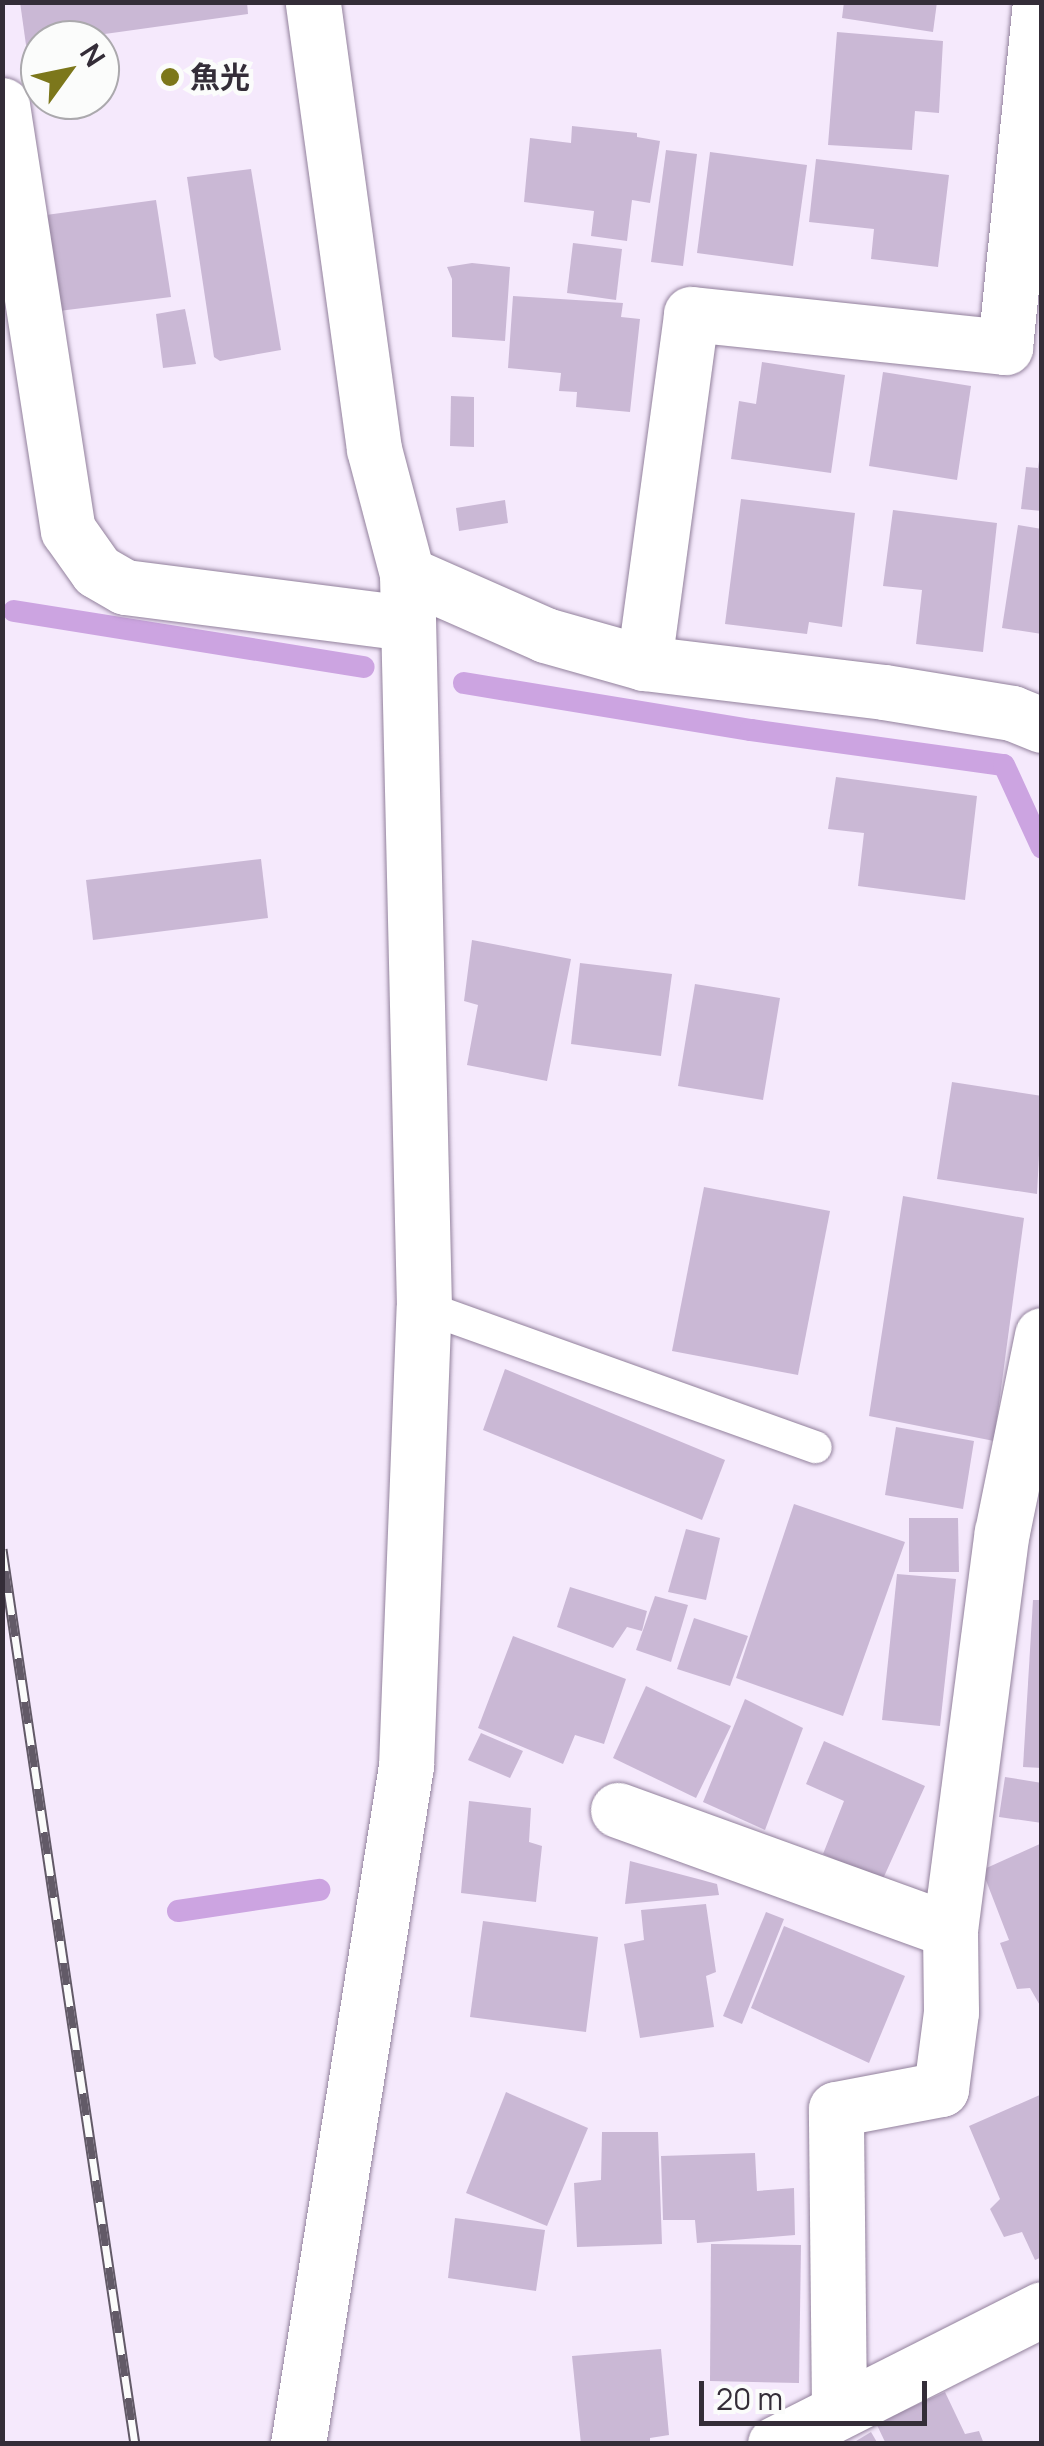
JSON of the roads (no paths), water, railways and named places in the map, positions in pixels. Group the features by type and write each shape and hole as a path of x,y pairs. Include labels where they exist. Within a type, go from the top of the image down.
{"street":[{"path":"298,2444 406,1766 424,1308 407,598 374,448 313,2"},
{"path":"644,663 692,314 1005,347 1040,2"},
{"path":"2,105 68,530 97,571 125,588 407,598 644,663 884,692 1012,713 1042,725"},
{"path":"839,2410 836,2109 940,2089 951,2012 950,1930 1002,1532 1042,1335"},
{"path":"618,1810 950,1930"},
{"path":"775,2444 1042,2309"}],"lane":[{"path":"424,1308 816,1447"}],"waterway":[{"path":"14,611 364,667"},
{"path":"464,683 751,730 1004,765 1042,848"},
{"path":"178,1911 319,1890"}],"railway":[{"path":"2,1549 135,2444"}],"place":[{"name":"魚光","path":"170,77"}]}
